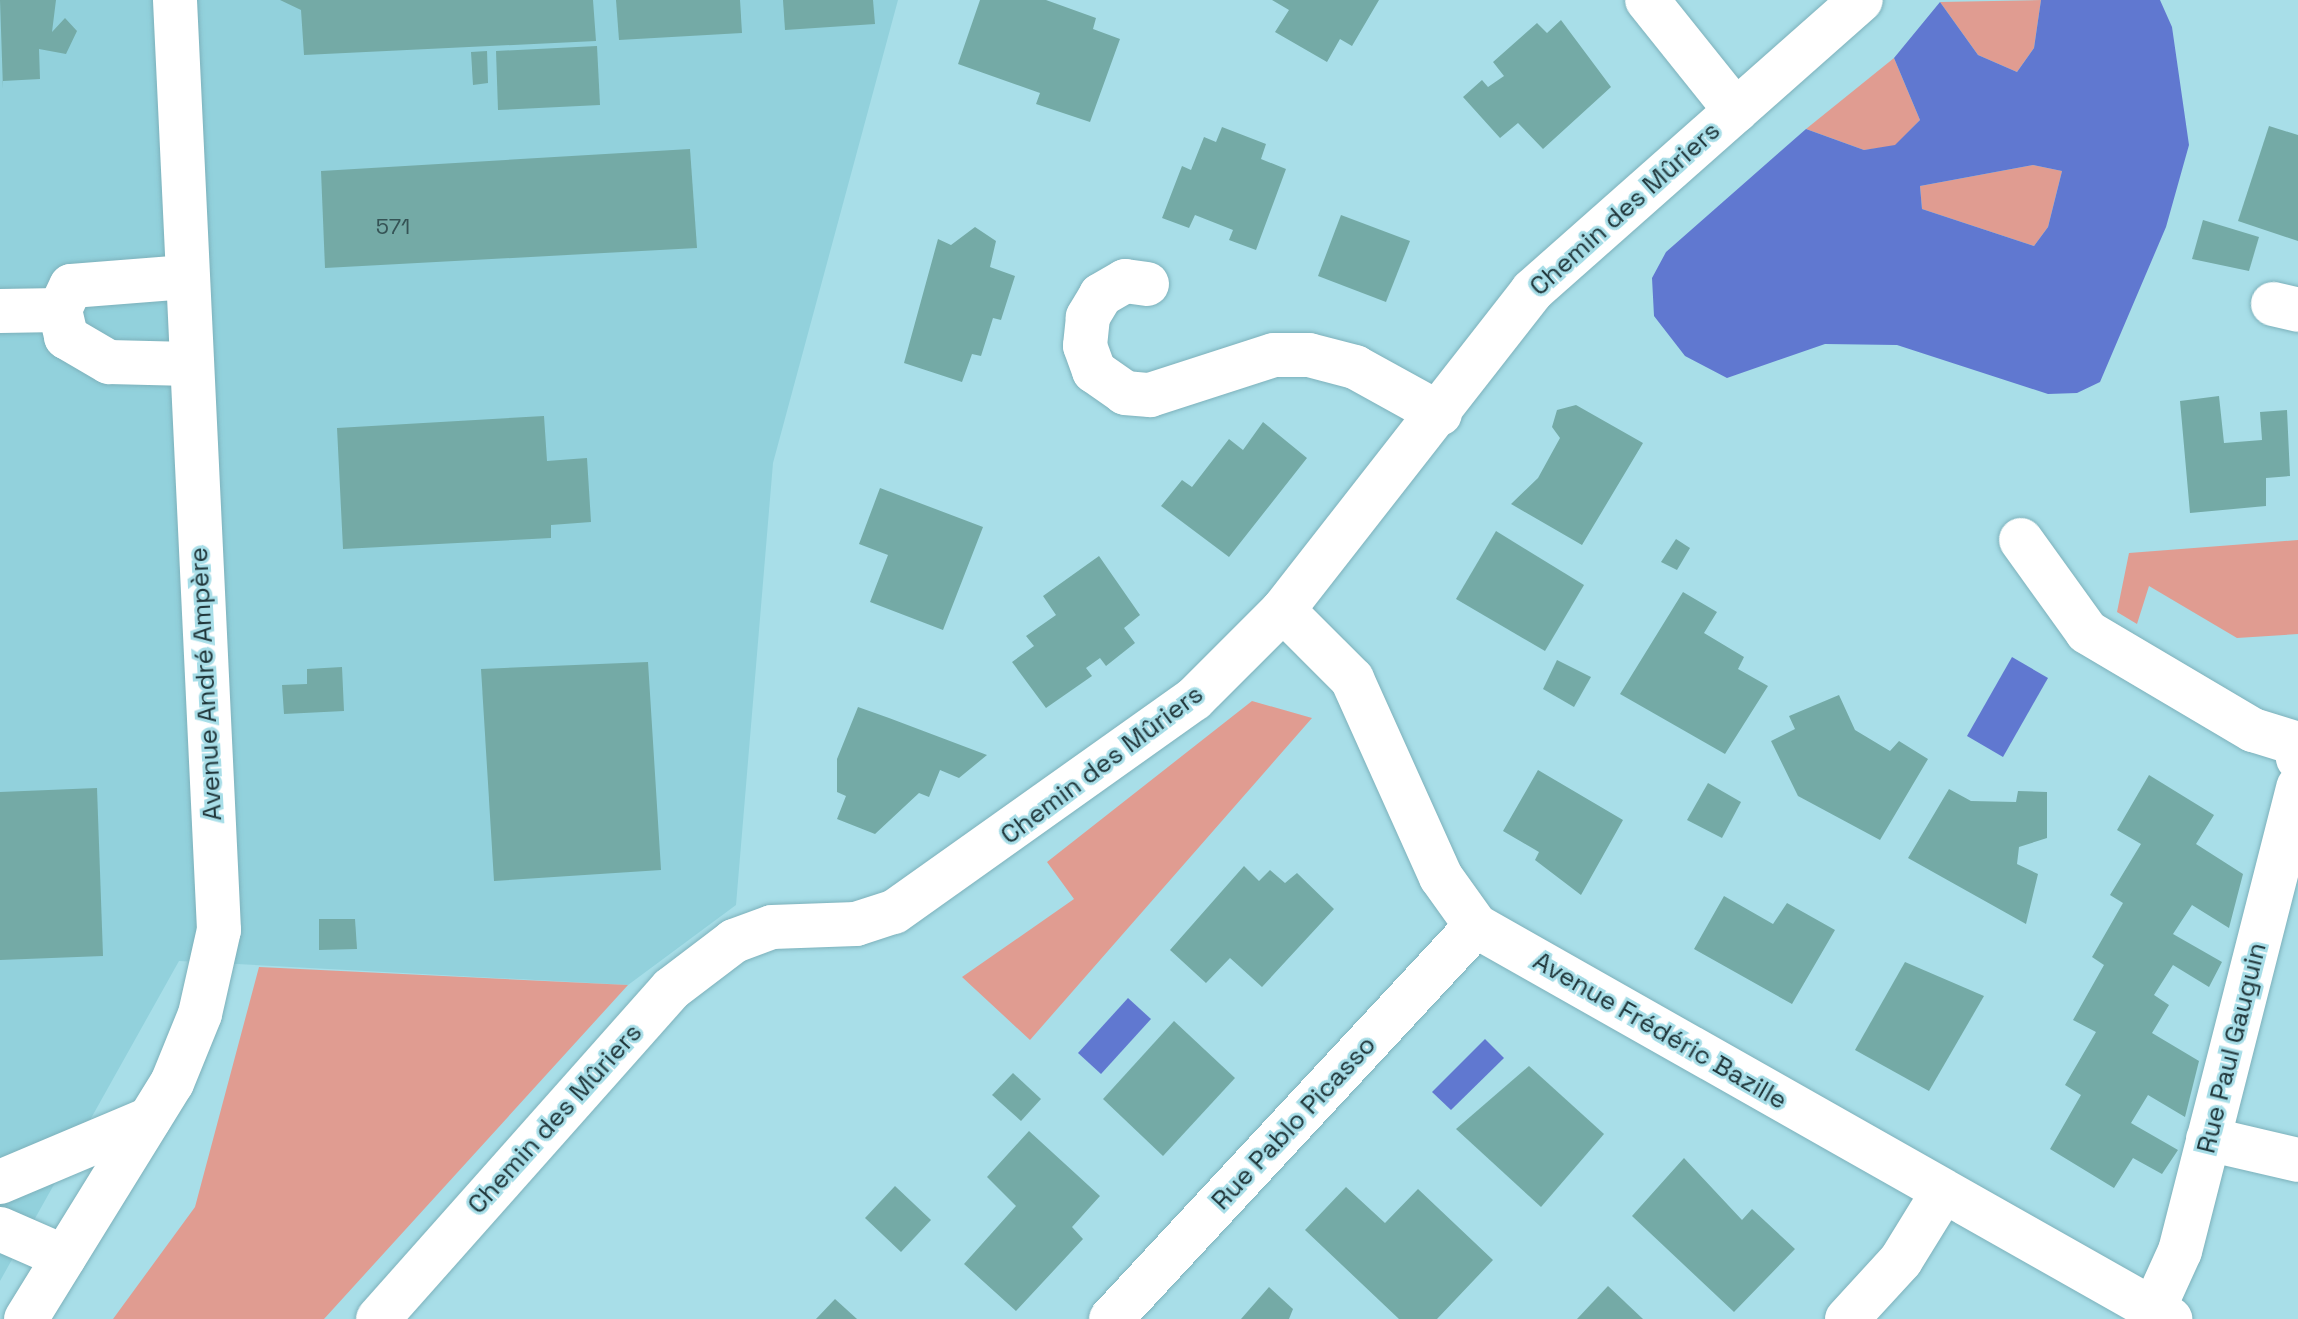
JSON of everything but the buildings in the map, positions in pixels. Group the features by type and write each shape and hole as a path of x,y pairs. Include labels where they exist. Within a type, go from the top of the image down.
{"street":[{"name":"Avenue André Ampère","path":"23,1319 149,1119 200,1014 219,930 189,364 175,0"},
{"path":"1647,0 1736,111"},
{"name":"Chemin des Mûriers","path":"378,1319 671,989 734,941 772,927 856,924 894,912 1194,699 1283,610 1440,414 1532,291 1861,0"},
{"path":"186,277 71,286 60,310 66,337 109,362 189,364"},
{"path":"1147,284 1125,281 1101,295 1088,317 1085,346 1094,371 1125,393 1150,395 1274,355 1309,355 1355,367 1440,414"},
{"path":"0,311 60,310"},
{"path":"2021,540 2087,632 2253,730 2297,747"},
{"name":"Avenue Frédéric Bazille","path":"1283,610 1352,679 1441,877 1476,926 1943,1192 2163,1312"},
{"name":"Rue Paul Gauguin","path":"2163,1312 2298,787"},
{"name":"Rue Pablo Picasso","path":"1111,1319 1476,926"},
{"path":"0,1182 149,1119"},
{"path":"2208,1139 2298,1160"},
{"path":"1847,1319 1901,1260 1943,1192"},
{"path":"0,1229 64,1257"},
{"path":"0,1310 23,1319"}],"shaded area":[{"path":"0,0 898,0 773,463 736,905 628,985 179,961 0,1281"},
{"path":"2041,0 2034,48 2017,72 1978,55 1940,2"},
{"path":"1894,58 1920,120 1895,146 1864,150 1806,129"},
{"path":"2033,165 2062,171 2048,227 2034,246 1922,209 1920,186"},
{"path":"2298,540 2298,634 2237,638 2149,586 2137,624 2117,612 2129,553"},
{"path":"1252,701 1312,718 1030,1040 962,977 1074,899 1047,862"},
{"path":"259,967 628,985 324,1319 113,1319 195,1207"}],"water":[{"path":"2041,0 2160,0 2172,27 2189,145 2166,227 2100,382 2077,393 2048,394 1897,345 1825,344 1727,378 1685,356 1654,316 1652,278 1666,252 1806,129 1864,150 1895,145 1920,120 1894,58 1940,2 1978,55 2017,72 2034,48","holes":["2033,165 2062,171 2048,227 2034,246 1922,209 1920,186"]},
{"path":"2012,657 2048,678 2003,757 1967,736"},
{"path":"1128,998 1151,1019 1101,1074 1078,1053"},
{"path":"1485,1039 1504,1058 1451,1110 1432,1092"}]}
